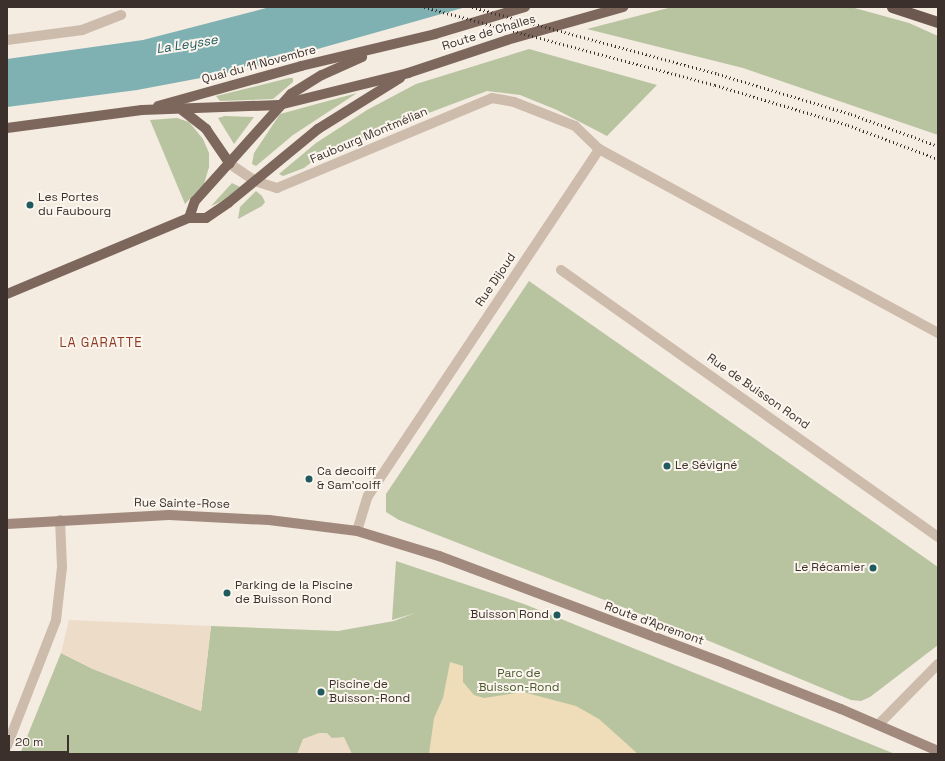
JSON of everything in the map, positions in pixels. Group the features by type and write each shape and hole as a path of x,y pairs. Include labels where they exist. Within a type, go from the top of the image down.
{"highway":[{"path":"892,7 938,22"}],"main road":[{"name":"Route de Challes","path":"435,34 525,7"},
{"name":"Route de Challes","path":"408,72 507,40 623,7"},
{"name":"Quai du 11 Novembre","path":"142,110 300,66 383,48 435,34"},
{"name":"Quai du 11 Novembre","path":"279,105 291,94 322,75 383,48"},
{"name":"Quai du 11 Novembre","path":"7,128 142,110 182,110 279,105 408,72"},
{"name":"Faubourg Montmélian","path":"7,294 188,218 206,218 318,129 408,72"},
{"path":"188,218 196,201 230,164 279,105"},
{"name":"Faubourg Montmélian","path":"182,110 206,129 230,164"},
{"name":"Rue Sainte-Rose","path":"7,524 177,515 269,520 356,532"},
{"name":"Route d'Apremont","path":"356,532 439,556 726,664 878,725 938,751"}],"street":[{"path":"7,40 82,30 121,15"},
{"name":"Faubourg Montmélian","path":"230,164 255,180 277,188 492,98 514,102 575,126 599,149"},
{"path":"599,149 938,333"},
{"name":"Rue Dijoud","path":"356,532 368,496 599,149"},
{"name":"Rue de Buisson Rond","path":"561,270 938,538"},
{"path":"7,746 56,620 62,567 60,520"},
{"path":"878,725 938,664"}],"green space":[{"path":"672,7 851,7 909,23 938,36 938,135 743,68 587,29"},
{"path":"529,49 657,85 607,136 557,110 520,95 487,91 325,152 304,168 283,176 279,174 316,143 367,110 416,84"},
{"path":"293,78 293,82 273,99 220,101 216,96"},
{"path":"357,93 293,135 256,166 252,164 254,153 280,114"},
{"path":"225,116 254,117 234,144 218,118"},
{"path":"177,118 189,122 203,139 209,153 209,167 204,184 185,204 150,120"},
{"path":"232,183 240,187 225,200 211,206"},
{"path":"256,191 262,196 265,202 262,206 238,219 240,207"},
{"path":"529,281 938,567 938,645 870,697 861,701 851,700 697,636 399,520 386,512 386,494"},
{"name":"Parc de Buisson-Rond","path":"396,561 524,604 895,754 20,754 61,653 93,669 201,711 211,626 338,631 394,621 415,613 392,620"}],"sand":[{"path":"450,662 463,666 463,682 474,695 484,698 523,692 576,706 599,719 638,754 429,754 434,718 443,698"}],"shaded area":[{"path":"69,620 211,626 201,711 93,669 61,653"},
{"path":"319,733 327,733 332,738 344,737 352,754 297,754 303,739"}],"water":[{"name":"La Leysse","path":"270,7 466,7 243,70 137,90 7,107 7,59 143,40"}],"railway":[{"path":"424,7 715,85 848,125 938,159"},
{"path":"472,7 718,74 851,114 938,146"}],"place":[{"name":"Les Portes du Faubourg","path":"30,205"},
{"name":"Le Sévigné","path":"667,466"},
{"name":"Ca decoiff & Sam'coiff","path":"309,479"},
{"name":"Le Récamier","path":"873,568"},
{"name":"Parking de la Piscine de Buisson Rond","path":"227,593"},
{"name":"Buisson Rond","path":"557,615"},
{"name":"Piscine de Buisson-Rond","path":"321,692"}],"district":[{"name":"LA GARATTE","path":"101,343"}]}
